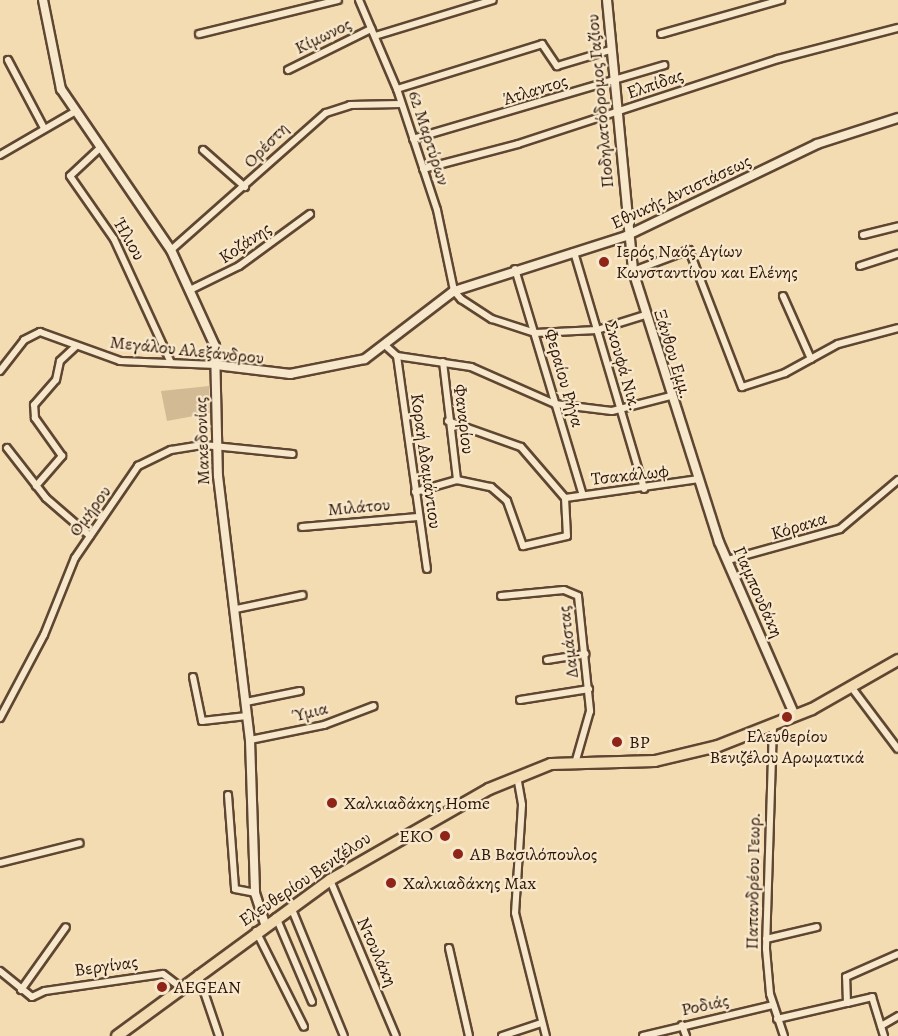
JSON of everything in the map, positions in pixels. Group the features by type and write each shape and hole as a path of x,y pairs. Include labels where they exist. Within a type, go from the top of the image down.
{"main road":[{"name":"Ελευθερίου Βενιζέλου","path":"117,1036 261,927 330,880 517,776 576,760 661,760 795,716 852,688 898,660"}],"street":[{"name":"Μακεδονίας","path":"43,0 56,78 171,250 192,289 211,334 216,365 216,444 250,740 255,893 261,927"},
{"path":"199,34 338,0"},
{"name":"62 Μαρτύρων","path":"359,0 397,89 423,169 453,291"},
{"path":"375,36 493,0"},
{"name":"Ποδηλατόδρομος Γαζίου","path":"607,0 626,236"},
{"path":"661,34 781,0"},
{"name":"Ελπίδας","path":"423,169 615,113 744,69 898,28"},
{"name":"Κίμωνος","path":"288,70 371,29"},
{"path":"397,89 543,44 557,66 610,50"},
{"path":"8,60 44,129"},
{"name":"Άτλαντος","path":"412,139 612,83 664,65"},
{"name":"Ορέστη","path":"171,250 246,187 299,131 326,113 350,105 401,104"},
{"path":"0,155 76,111"},
{"name":"Εθνικής Αντιστάσεως","path":"387,347 453,291 516,269 626,236 817,144 898,118"},
{"name":"Ήλιου","path":"101,147 70,176 114,239 171,363"},
{"path":"202,150 246,187"},
{"name":"Κοζάνης","path":"192,289 238,266 310,214"},
{"path":"863,235 898,225"},
{"name":"Ξάνθου Εμμ.","path":"626,236 645,315 698,479"},
{"path":"633,271 689,250 742,387 811,359 838,344 898,328"},
{"name":"Σκουφά Νικ.","path":"574,252 644,489"},
{"path":"860,266 898,254"},
{"name":"Φεραίου Ρήγα","path":"516,269 583,495"},
{"path":"453,291 485,316 535,333 597,330 645,315"},
{"path":"783,296 811,359"},
{"name":"Μεγάλου Αλεξάνδρου","path":"0,371 35,333 120,361 216,365 302,374 355,363 387,347"},
{"path":"36,486 62,456 34,418 34,405 56,380 60,361 76,346"},
{"path":"387,347 397,356 443,362 504,379 555,404 621,410 671,396"},
{"name":"Κοραή Αδαμάντιου","path":"397,356 427,569"},
{"name":"Φαναρίου","path":"443,362 448,421 457,480"},
{"path":"415,492 457,480 490,487 502,495 523,546 567,536 565,498 521,447 448,421"},
{"name":"Ομήρου","path":"0,718 90,536 141,464 171,450 216,444 293,454"},
{"path":"8,448 36,486 90,536"},
{"name":"Τσακάλωφ","path":"565,498 644,489 698,479"},
{"name":"Γιαμπουδάκη","path":"698,479 728,560 795,716"},
{"name":"Κόρακα","path":"728,560 840,529 898,480"},
{"name":"Μιλάτου","path":"302,527 418,517"},
{"name":"Δαμάστας","path":"501,596 574,592 586,654 590,719 576,760"},
{"path":"236,609 303,595"},
{"path":"547,660 586,654"},
{"path":"193,677 202,721 247,716"},
{"path":"852,688 898,749"},
{"path":"520,700 589,689"},
{"path":"246,702 300,691"},
{"name":"Ύμια","path":"250,740 324,725 374,706"},
{"name":"Παπανδρέου Γεωρ.","path":"773,725 777,747 766,834 766,939 773,1005 784,1036"},
{"path":"517,776 522,805 515,913 546,1036"},
{"path":"228,795 235,890 255,893"},
{"path":"0,862 80,843"},
{"name":"Ντουλάκη","path":"330,880 396,1036"},
{"path":"291,906 344,1036"},
{"path":"276,917 312,1002"},
{"path":"0,971 21,990 66,927"},
{"path":"261,927 304,1027"},
{"path":"766,939 817,927"},
{"path":"449,948 470,1036"},
{"path":"847,1003 846,977 898,954"},
{"name":"Βεργίνας","path":"21,990 32,998 45,991 163,974 180,987"},
{"path":"197,974 219,1036"},
{"path":"777,1019 872,997 884,1036"},
{"name":"Ροδιάς","path":"643,1036 773,1005"},
{"path":"880,1026 898,1016"},
{"path":"502,1036 541,1023"},
{"path":"682,1025 686,1036"}],"shaded area":[{"path":"209,386 210,413 167,421 161,391"}],"place":[{"name":"Ιερός Ναός Αγίων Κωνσταντίνου και Ελένης","path":"604,262"},
{"name":"Ελευθερίου Βενιζέλου Αρωματικά","path":"787,717"},
{"name":"BP","path":"617,742"},
{"name":"Χαλκιαδάκης Home","path":"332,803"},
{"name":"EKO","path":"445,836"},
{"name":"ΑΒ Βασιλόπουλος","path":"458,854"},
{"name":"Χαλκιαδάκης Max","path":"391,883"},
{"name":"AEGEAN","path":"162,987"}]}
